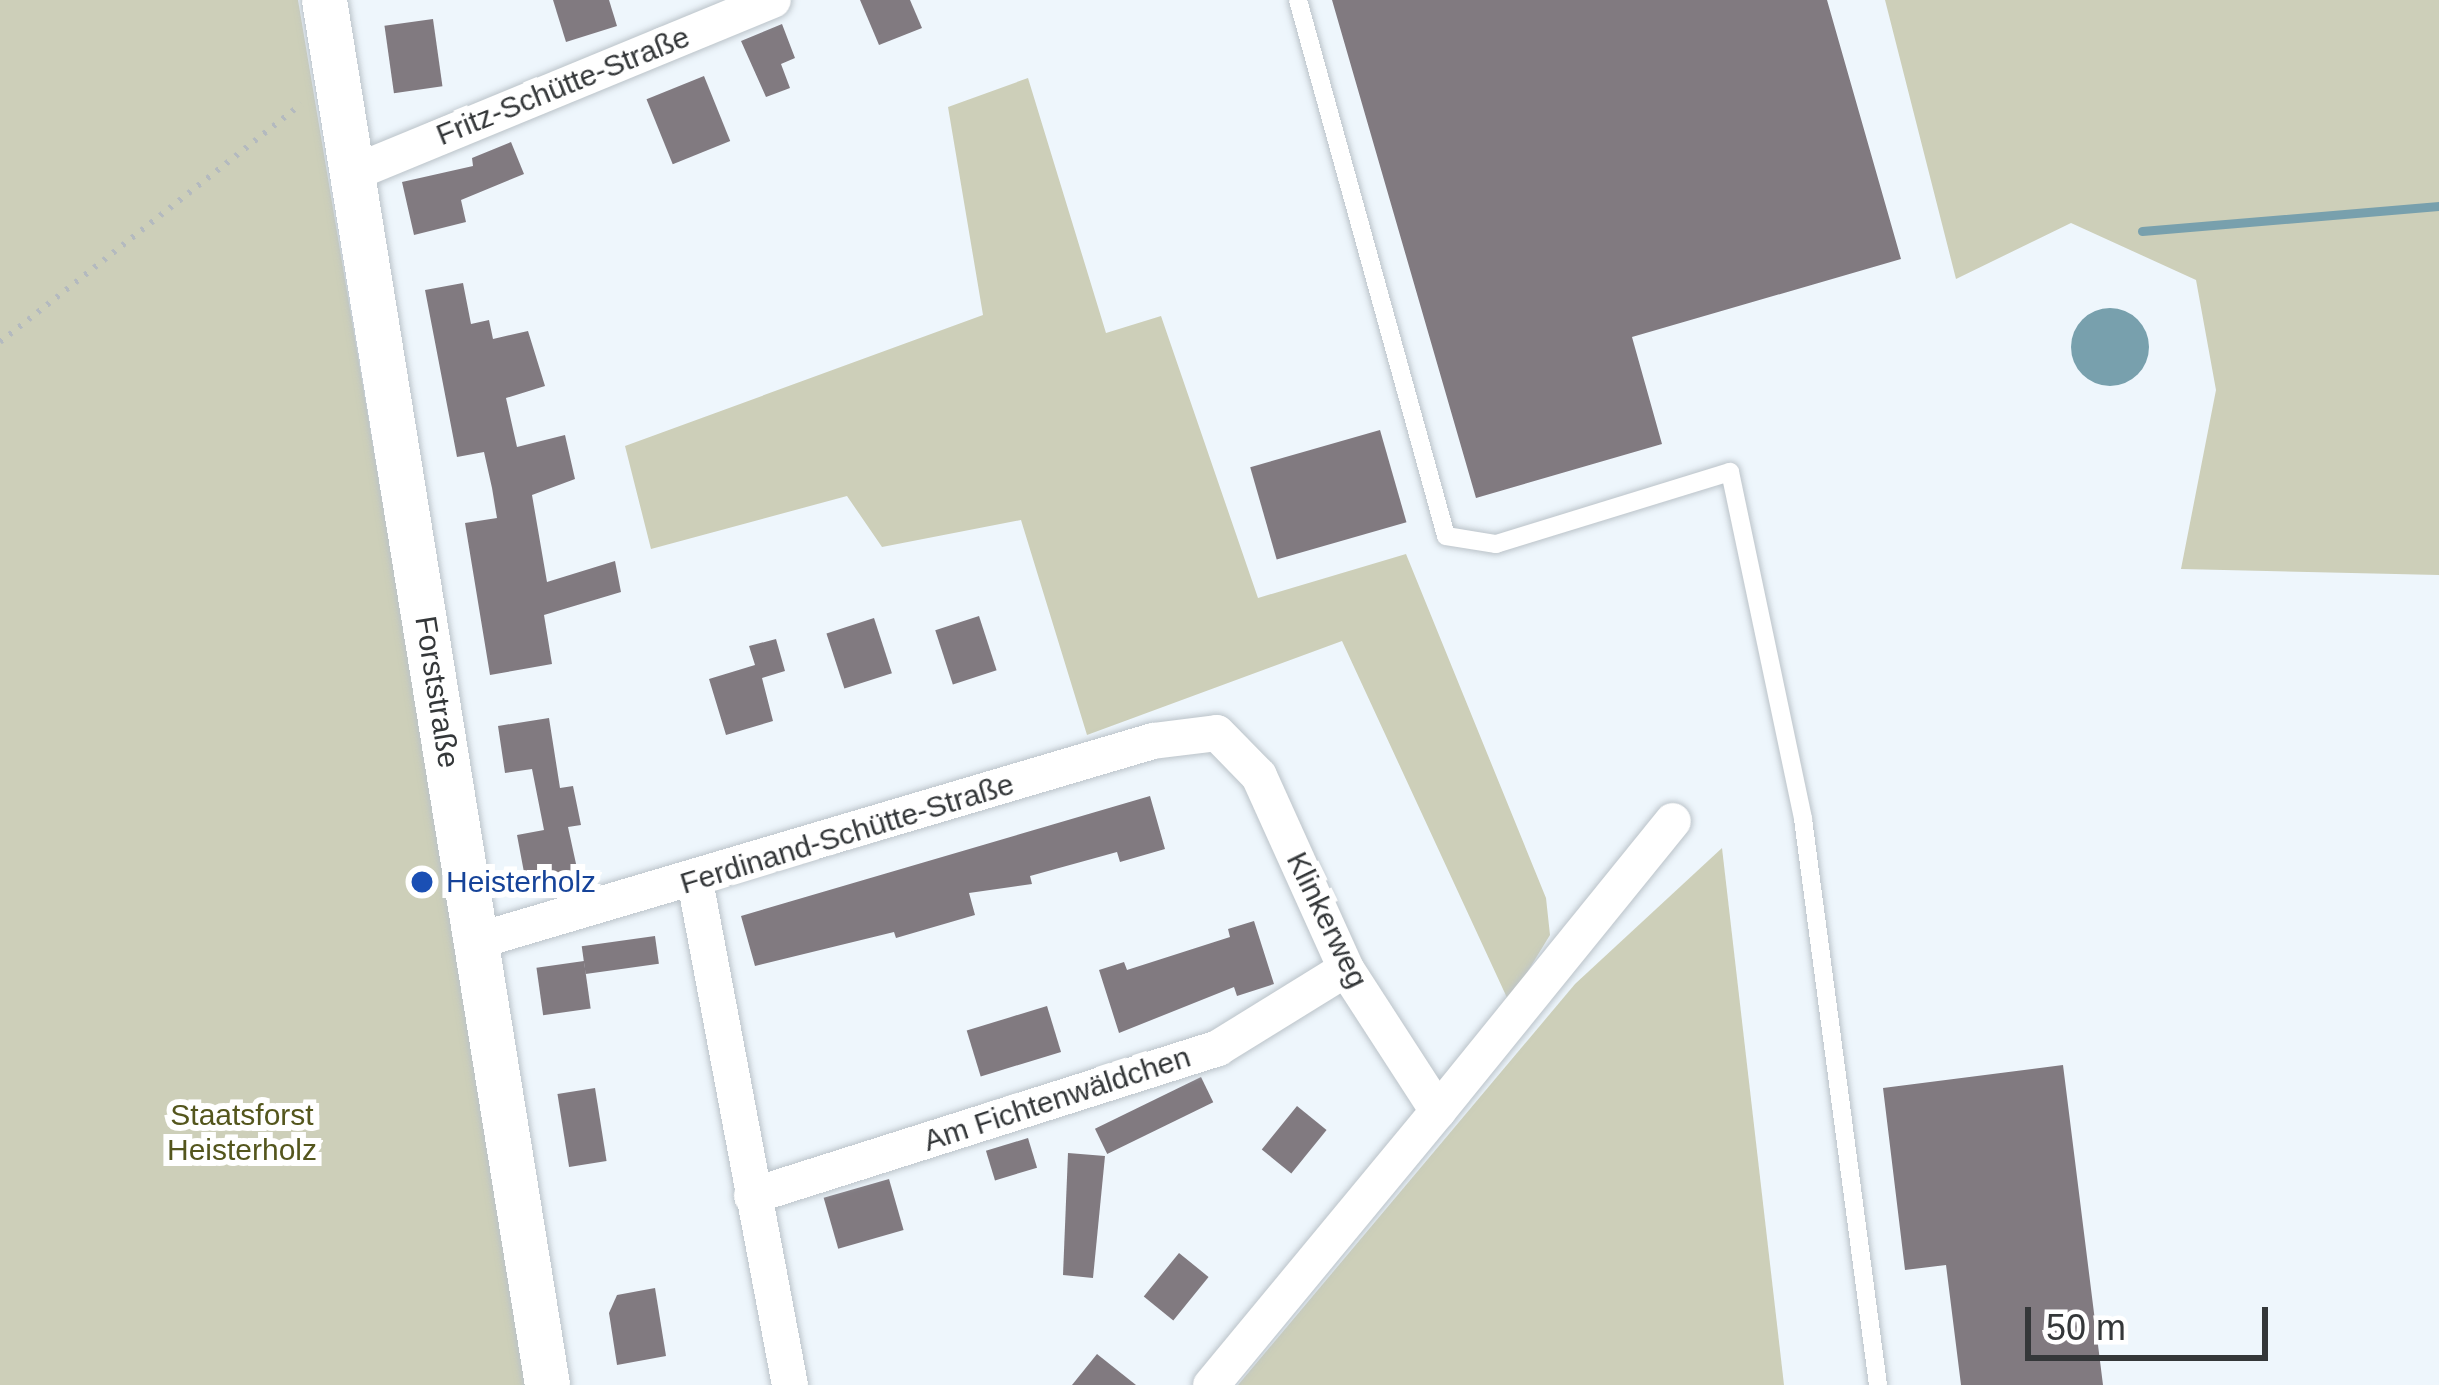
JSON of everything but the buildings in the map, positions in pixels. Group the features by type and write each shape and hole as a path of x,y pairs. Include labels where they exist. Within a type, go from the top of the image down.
{"street":[{"name":"Forststraße","path":"325,0 547,1385"},
{"name":"Fritz-Schütte-Straße","path":"352,172 773,0"},
{"name":"Ferdinand-Schütte-Straße","path":"477,941 695,881 1183,733 1217,733"},
{"name":"Klinkerweg","path":"1217,733 1259,776 1346,969 1438,1111"},
{"path":"1211,1385 1673,821"},
{"path":"695,881 790,1385"},
{"name":"Am Fichtenwäldchen","path":"752,1196 1218,1048 1346,969"}],"lane":[{"path":"1298,0 1446,536 1496,544 1730,472 1803,819 1878,1385"}],"path":[{"path":"0,342 337,75"}],"green space":[{"name":"Staatsforst Heisterholz","path":"0,0 298,0 531,1385 0,1385"},
{"path":"1885,0 2439,0 2439,575 2181,569 2216,390 2196,280 2071,223 1956,279"},
{"path":"1028,78 1106,333 1161,316 1258,598 1406,554 1546,898 1550,935 1509,1002 1342,641 1087,735 1021,520 882,547 847,496 651,549 625,446 983,315 948,107"},
{"path":"1722,848 1784,1385 1238,1385 1575,984"}],"water":[{"path":"2110,308 2138,319 2149,347 2138,375 2110,386 2082,375 2071,347 2082,319"}],"waterway":[{"path":"2142,231 2439,206"}],"place":[{"name":"Heisterholz","path":"422,882"}]}
